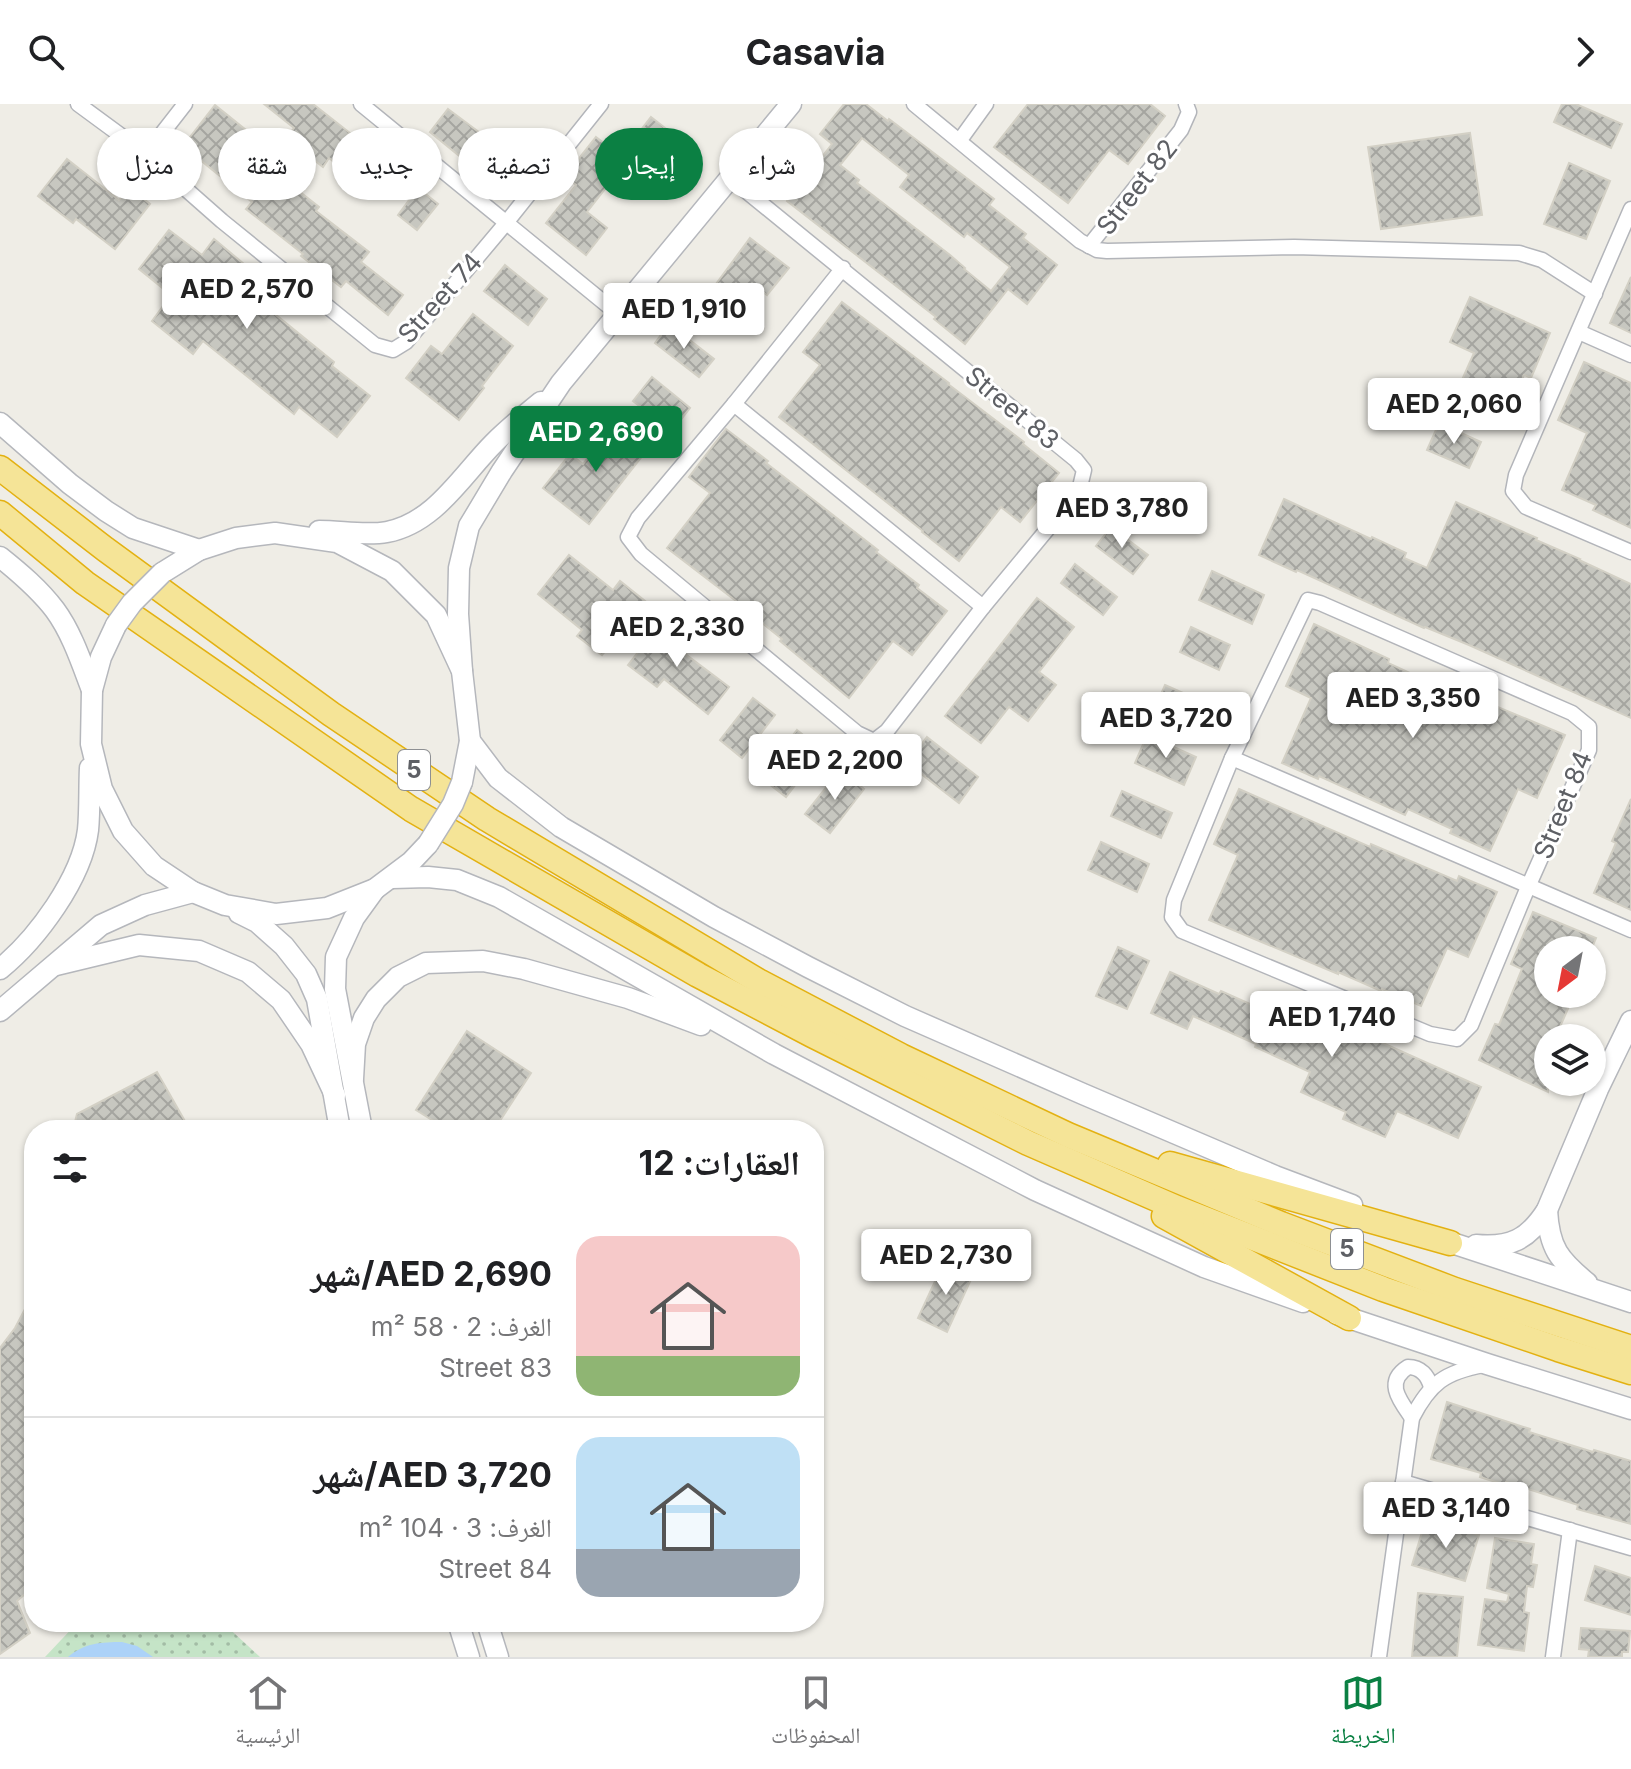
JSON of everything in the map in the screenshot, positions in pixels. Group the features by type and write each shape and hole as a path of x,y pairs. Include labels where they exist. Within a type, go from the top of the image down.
{"highway":[{"name":"5","path":"0,468 117,558 331,714 487,819 760,982 901,1056 1068,1135 1296,1230 1455,1290 1631,1348"},
{"name":"5","path":"0,513 85,583 411,809 698,975 1028,1143 1177,1208 1383,1289 1631,1372"},
{"path":"1068,1135 1450,1243"},
{"path":"1028,1143 1349,1318"}],"main road":[{"path":"771,128 791,104"},
{"path":"360,1120 335,989 336,957 354,918 384,884 428,844 453,804 462,782 470,741 458,614 459,568 469,526 561,383 719,191"},
{"path":"0,969 41,926 64,894 79,861 88,832 92,690 101,657 116,625 132,603 162,573 199,550 236,538 316,531 386,532 420,519 438,505 495,442 561,383"},
{"path":"0,423 66,481 115,517 133,528 199,550"},
{"path":"275,533 337,542 392,571 436,615 462,671"},
{"path":"0,557 36,587 57,612 92,690"},
{"path":"470,741 498,778 561,827 714,917 905,1016 1275,1176 1450,1243 1631,1302"},
{"path":"91,744 102,789 123,831 154,866 193,892 257,922 284,946 306,974 317,999 339,1120"},
{"path":"225,905 276,914 314,910 327,908 384,884 428,877 457,880 499,897 774,1054 1035,1190 1204,1267 1487,1364 1631,1409"},
{"path":"0,1011 101,925 145,905 193,892"},
{"path":"56,965 139,945 199,951 248,972 281,1000 311,1044 335,1095"},
{"path":"353,1079 355,1044 364,1018 376,999 398,977 426,963 483,961 524,969 628,998 774,1054"},
{"path":"1450,1243 1497,1246 1527,1235 1534,1228 1547,1210 1598,1089 1631,1021"},
{"path":"1547,1210 1550,1238 1557,1255 1597,1292"},
{"path":"461,1632 469,1657"},
{"path":"490,1632 498,1657"}],"street":[{"name":"Street 74","path":"78,104 111,128"},
{"path":"166,128 185,104"},
{"path":"361,104 618,314"},
{"name":"Street 74","path":"198,200 375,345 393,350 406,342 601,104"},
{"name":"Street 82","path":"914,104 1089,246 1181,130 1189,112 1186,104"},
{"path":"960,140 986,104"},
{"name":"Street 83","path":"758,200 843,268 1076,460 1084,470 1079,491 983,607 887,731 874,741 857,733 641,554 628,537 638,518 843,268"},
{"path":"1631,209 1516,475 1513,491 1526,507 1631,552"},
{"path":"1089,246 1107,251 1294,247 1519,253 1542,260 1595,294"},
{"path":"1579,332 1631,355"},
{"path":"734,404 983,607"},
{"name":"Street 84","path":"1308,600 1572,713 1589,727 1589,750 1528,887 1471,1025 1457,1039 1430,1034 1182,931 1172,917 1174,900 1232,758 1308,600"},
{"name":"Street 84","path":"1232,758 1631,930"},
{"path":"1379,1657 1412,1418 1431,1387 1456,1372 1487,1364"},
{"path":"1412,1418 1397,1394 1396,1384 1400,1374 1408,1367 1419,1369 1431,1387"},
{"path":"1403,1482 1631,1548"},
{"path":"1553,1657 1570,1530"}],"green space":[{"path":"69,1632 233,1632 260,1657 45,1657"}],"water":[{"path":"122,1642 137,1646 153,1657 68,1657 94,1644"}],"building":[{"path":"264,104 313,104 344,128 332,128 332,160 329,158 323,167 316,162 316,128 294,128"},
{"path":"844,104 866,104 994,199 989,205 1026,234 1023,238 1057,265 1027,304 1008,289 965,344 934,319 936,317 787,201 824,200 824,154 832,144 824,137 824,129","holes":["862,138 909,175 900,187 964,237 967,233 1010,267 991,291 857,183 859,180 840,165"]},
{"path":"1028,104 1150,104 1165,116 1128,164 1109,150 1068,203 994,147"},
{"path":"1562,104 1576,104 1622,124 1611,148 1554,122"},
{"path":"215,105 244,128 218,128 218,174 202,161 202,128 197,128"},
{"path":"448,109 473,128 458,128 458,155 442,142 442,128 433,128"},
{"path":"651,117 665,128 642,128"},
{"path":"1470,133 1482,215 1381,229 1368,147"},
{"path":"595,138 596,200 587,212 607,228 586,255 546,223 564,200 579,200 579,158"},
{"path":"67,159 97,183 97,200 145,200 150,204 115,249 76,219 73,223 38,196"},
{"path":"1569,163 1610,181 1586,239 1544,224"},
{"path":"250,200 310,200 319,207 316,211 369,252 361,262 403,295 388,315 346,281 341,287 246,209 252,202"},
{"path":"409,200 433,200 438,204 417,230 398,215"},
{"path":"169,230 202,255 214,239 256,274 244,289 334,362 332,366 370,396 337,437 299,407 294,414 203,341 193,354 152,321 171,295 139,269"},
{"path":"750,238 789,268 767,295 759,289 725,333 696,311"},
{"path":"505,265 547,299 528,325 484,291"},
{"path":"1631,277 1631,333 1610,323"},
{"path":"1470,297 1550,333 1531,378 1524,375 1503,422 1453,400 1474,353 1450,342"},
{"path":"842,302 1024,442 1059,473 1020,522 1001,507 959,561 779,417 820,365 803,352"},
{"path":"473,314 513,346 459,420 406,378 431,346 442,354"},
{"path":"669,324 714,359 699,377 655,343"},
{"path":"1584,362 1631,383 1631,528 1593,510 1596,505 1562,490 1587,433 1558,420"},
{"path":"652,377 690,408 672,431 633,401"},
{"path":"1439,423 1481,442 1469,468 1427,450"},
{"path":"614,424 647,450 589,524 543,488 570,454 583,464"},
{"path":"726,429 878,550 876,552 947,611 912,655 893,641 849,698 780,641 782,639 753,614 667,548 710,493 689,477"},
{"path":"1284,499 1406,553 1404,558 1427,568 1456,502 1631,584 1631,718 1259,555"},
{"path":"1111,527 1148,555 1133,574 1096,546"},
{"path":"569,555 613,590 620,581 645,601 602,655 577,636 582,630 538,594"},
{"path":"1075,564 1117,597 1103,615 1061,583"},
{"path":"1212,571 1264,595 1252,624 1199,600"},
{"path":"1037,598 1074,627 1039,672 1056,685 1028,721 1009,707 981,743 945,716"},
{"path":"660,624 689,646 684,653 729,687 708,714 664,679 657,687 628,665"},
{"path":"1314,624 1438,686 1481,700 1565,735 1537,798 1518,789 1490,851 1408,809 1405,815 1319,776 1318,779 1282,763 1311,698 1286,686"},
{"path":"1191,627 1230,645 1219,670 1180,652"},
{"path":"1165,685 1217,708 1206,733 1154,710"},
{"path":"753,698 775,715 742,758 720,740"},
{"path":"797,730 822,750 786,797 760,777"},
{"path":"1147,735 1196,757 1184,785 1135,763"},
{"path":"927,737 978,777 959,803 907,763"},
{"path":"840,770 864,789 830,833 805,814"},
{"path":"1239,789 1370,847 1371,844 1457,881 1459,876 1497,892 1468,957 1447,948 1421,1006 1209,920 1238,855 1214,844"},
{"path":"1122,791 1172,813 1161,838 1111,816"},
{"path":"1631,799 1631,910 1594,893"},
{"path":"1101,842 1149,864 1137,892 1088,870"},
{"path":"1533,912 1591,936 1534,936 1534,1008 1568,1008 1561,1024 1534,1024 1534,1086 1479,1060 1495,1024 1499,1025 1522,969 1511,964"},
{"path":"1118,947 1149,961 1127,1009 1096,996"},
{"path":"1170,972 1270,1013 1278,996 1481,1087 1458,1138 1397,1111 1385,1137 1343,1119 1346,1112 1301,1092 1310,1072 1193,1016 1187,1029 1151,1013"},
{"path":"467,1031 531,1073 500,1120 432,1120 416,1110"},
{"path":"157,1072 184,1120 76,1120 77,1114"},
{"path":"944,1262 973,1275 947,1332 918,1318"},
{"path":"24,1311 24,1595 17,1601 24,1618 24,1632 30,1633 0,1654 0,1348"},
{"path":"1447,1402 1530,1429 1529,1432 1631,1461 1631,1524 1577,1509 1578,1505 1506,1482 1505,1485 1480,1477 1481,1473 1431,1459"},
{"path":"1426,1519 1479,1535 1465,1581 1412,1565"},
{"path":"1495,1538 1534,1544 1531,1564 1537,1565 1533,1587 1527,1586 1524,1612 1529,1613 1524,1651 1478,1645 1485,1599 1507,1602 1509,1594 1487,1588"},
{"path":"1595,1566 1631,1578 1631,1615 1585,1600"},
{"path":"1418,1593 1463,1597 1457,1657 1412,1657"},
{"path":"1581,1628 1630,1631 1628,1652 1622,1652 1622,1657 1588,1657 1589,1650 1579,1649"}]}
